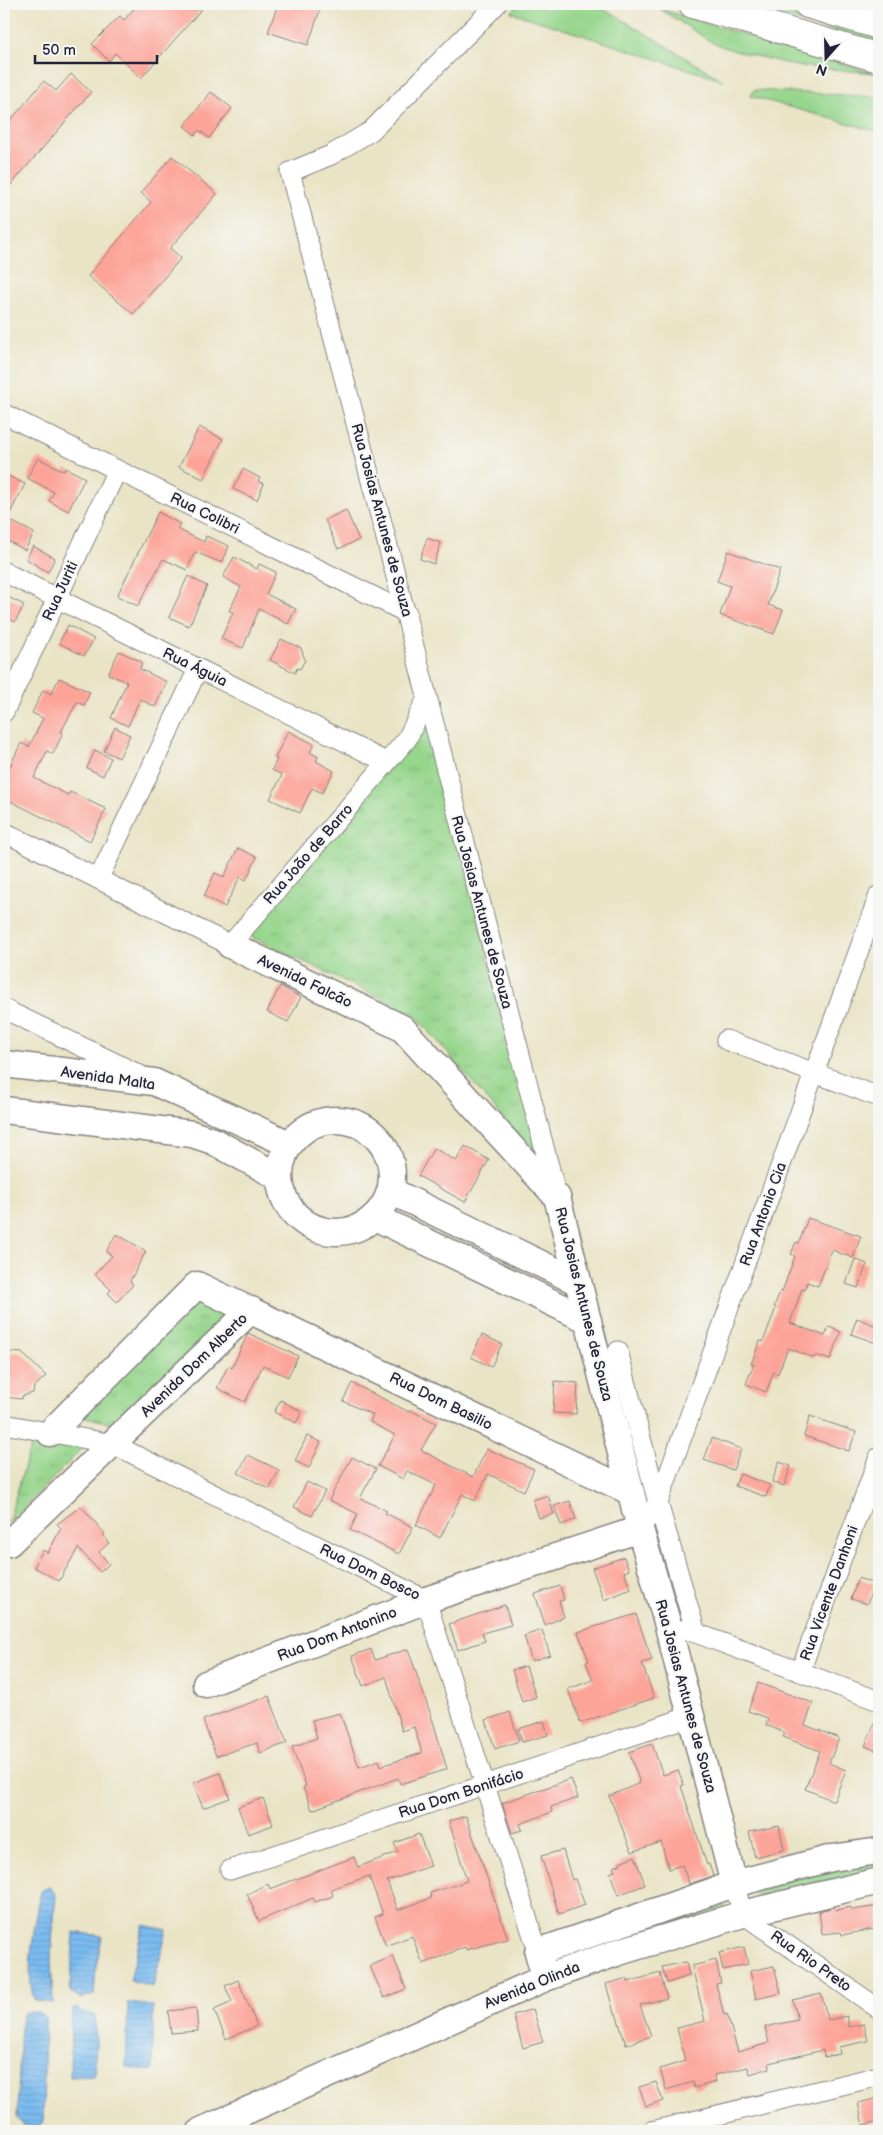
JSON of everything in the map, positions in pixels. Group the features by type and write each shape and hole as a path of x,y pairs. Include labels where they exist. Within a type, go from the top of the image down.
{"highway":[{"path":"693,4 879,58"},
{"path":"808,4 879,25"}],"street":[{"name":"Rua Josias Antunes de Souza","path":"497,4 371,132 331,155 290,172 407,613 427,698 557,1197 640,1529 667,1622 743,1914"},
{"name":"Rua Colibri","path":"4,414 407,613"},
{"name":"Rua Juriti","path":"4,712 117,470"},
{"name":"Rua Águia","path":"4,572 386,762"},
{"path":"99,878 198,669"},
{"name":"Rua João de Barro","path":"230,945 407,738 427,698"},
{"name":"Avenida Falcão","path":"4,832 230,945 402,1028 557,1197"},
{"name":"Rua Antonio Cia","path":"640,1529 658,1503 879,895"},
{"path":"4,1009 154,1082"},
{"path":"726,1040 879,1097"},
{"name":"Avenida Malta","path":"4,1064 154,1082 289,1144"},
{"path":"4,1110 192,1134 213,1140 279,1177"},
{"path":"342,1120 365,1128 375,1135 388,1155 392,1167 391,1191 382,1210 360,1227 343,1232 320,1230 308,1226 299,1219 288,1205 281,1189 280,1165 289,1144 297,1134 318,1122 342,1120"},
{"path":"391,1191 578,1282"},
{"path":"375,1217 588,1320"},
{"name":"Avenida Dom Alberto","path":"9,1543 251,1310 197,1285 50,1433"},
{"name":"Rua Dom Basilio","path":"251,1310 631,1492"},
{"path":"618,1351 658,1503 696,1633"},
{"name":"Rua Dom Bosco","path":"4,1424 113,1444 426,1600 546,1978"},
{"name":"Rua Vicente Danhoni","path":"800,1672 879,1457"},
{"name":"Rua Dom Antonino","path":"206,1684 426,1600 640,1529"},
{"path":"667,1622 879,1702"},
{"name":"Rua Dom Bonifácio","path":"230,1870 691,1716"},
{"name":"Avenida Olinda","path":"538,1952 734,1884 832,1858 879,1851"},
{"name":"Avenida Olinda","path":"213,2128 546,1978 619,1952 743,1914 879,1881"},
{"name":"Rua Rio Preto","path":"743,1914 879,2009"},
{"path":"652,2131 879,2076"}],"green space":[{"path":"520,4 590,4 615,15 724,81 511,12"},
{"path":"744,4 799,4 879,28 879,45"},
{"path":"660,9 874,73 797,66 735,51 713,43"},
{"path":"754,90 879,97 879,132 750,96"},
{"path":"427,718 540,1161 414,1014 252,937 250,931"},
{"path":"197,1292 234,1311 117,1425 74,1414"},
{"path":"33,1437 84,1447 8,1523"},
{"path":"879,1860 879,1869 756,1896 754,1888"},
{"path":"717,1903 723,1903 725,1910 563,1958 562,1953"}],"water":[{"path":"50,1887 56,1895 51,1956 53,2003 35,2001 30,1976 32,1946 41,1890"},
{"path":"143,1925 167,1930 153,1987 130,1981"},
{"path":"74,1932 102,1936 96,1968 94,1995 81,1998 70,1992"},
{"path":"128,2003 153,2006 153,2071 126,2067"},
{"path":"74,2008 95,2016 94,2076 70,2077 71,2020"},
{"path":"24,2012 38,2012 45,2018 43,2122 38,2127 22,2125 17,2118 21,2022"}],"building":[{"path":"138,4 206,4 141,78 115,53 109,61 92,44 120,16 124,20"},
{"path":"278,4 322,4 308,45 268,32"},
{"path":"71,74 91,92 4,193 4,128 44,81 56,91"},
{"path":"211,92 232,108 209,138 199,130 195,135 184,126"},
{"path":"172,156 217,194 170,248 181,258 133,314 88,276 151,202 141,193"},
{"path":"199,427 223,439 203,479 179,467"},
{"path":"38,458 64,471 66,468 85,478 68,511 49,501 54,492 27,478"},
{"path":"243,469 260,478 258,481 264,484 257,500 233,489"},
{"path":"4,474 25,484 7,519 34,533 25,550 4,539"},
{"path":"346,510 359,540 338,549 325,520"},
{"path":"158,512 180,524 177,529 204,542 206,536 229,546 222,563 195,552 187,570 163,559 138,606 117,596"},
{"path":"427,538 441,543 434,564 420,559"},
{"path":"33,546 55,558 48,572 26,559"},
{"path":"728,551 780,570 768,605 783,610 774,634 720,615 730,586 717,581"},
{"path":"234,557 257,569 259,564 276,572 266,594 296,609 288,624 259,609 243,648 221,639 233,612 229,611 241,587 223,577"},
{"path":"188,576 207,586 189,626 169,617"},
{"path":"8,597 24,605 15,622 4,616 4,605"},
{"path":"68,625 94,639 84,656 59,643"},
{"path":"281,639 301,648 305,660 300,669 297,668 295,673 270,660"},
{"path":"119,651 142,662 140,669 167,682 155,707 140,699 128,726 111,718 127,682 108,674"},
{"path":"59,678 90,692 84,705 77,702 61,732 63,733 53,754 47,751 34,778 68,795 70,792 106,809 90,841 4,798 4,779 21,743 29,747 43,718 32,713 43,690 51,694"},
{"path":"115,727 130,735 119,758 104,751"},
{"path":"288,731 314,744 310,752 318,757 316,761 334,771 322,793 312,788 300,813 270,799 282,775 272,770 277,759 275,758"},
{"path":"95,750 111,758 103,776 87,768"},
{"path":"238,848 257,857 246,880 240,877 225,907 204,896 215,873 224,877"},
{"path":"280,986 301,997 288,1022 267,1012"},
{"path":"465,1146 489,1160 465,1202 418,1176 434,1148 456,1161"},
{"path":"808,1218 861,1236 853,1258 832,1250 818,1286 807,1282 805,1290 802,1289 790,1323 825,1336 829,1327 841,1332 830,1360 816,1355 814,1358 788,1348 778,1374 774,1372 766,1392 746,1384 754,1364 751,1364 760,1341 763,1342 776,1308 774,1307 780,1291 782,1292 795,1256 791,1254 796,1242 799,1243"},
{"path":"116,1234 146,1251 130,1281 133,1285 117,1302 108,1293 111,1290 95,1274 112,1256 106,1252"},
{"path":"855,1259 867,1264 858,1288 846,1284"},
{"path":"857,1318 879,1327 879,1344 851,1334"},
{"path":"248,1333 298,1356 288,1377 263,1365 245,1402 217,1388 228,1366 232,1368"},
{"path":"482,1335 502,1344 491,1367 471,1357"},
{"path":"9,1352 22,1353 46,1376 34,1387 33,1393 22,1396 22,1399 4,1397"},
{"path":"555,1381 578,1383 576,1414 553,1413"},
{"path":"352,1383 409,1412 410,1410 436,1423 421,1450 473,1477 487,1449 534,1469 524,1491 488,1474 475,1501 462,1494 440,1538 416,1525 436,1485 407,1471 403,1479 378,1466 395,1435 370,1422 373,1415 343,1401"},
{"path":"281,1400 302,1412 296,1423 274,1412"},
{"path":"810,1416 856,1432 849,1451 804,1436"},
{"path":"307,1436 321,1442 309,1468 295,1461"},
{"path":"712,1438 741,1449 733,1470 704,1460"},
{"path":"248,1455 279,1470 270,1489 238,1473"},
{"path":"352,1457 376,1469 360,1498 387,1511 385,1513 413,1527 399,1554 350,1530 358,1514 329,1500"},
{"path":"779,1462 791,1466 784,1486 772,1482"},
{"path":"740,1474 770,1485 766,1497 735,1486"},
{"path":"307,1482 325,1491 312,1516 294,1507"},
{"path":"548,1495 554,1514 539,1518 533,1500"},
{"path":"570,1501 576,1519 561,1525 554,1506"},
{"path":"81,1506 105,1534 103,1536 109,1543 99,1552 109,1564 100,1572 78,1548 59,1581 34,1567 43,1550 48,1553 61,1528 57,1524"},
{"path":"624,1557 629,1570 624,1572 631,1589 604,1600 592,1568"},
{"path":"858,1578 874,1584 867,1604 851,1599"},
{"path":"560,1586 564,1600 559,1601 564,1617 545,1625 535,1594"},
{"path":"505,1605 511,1625 482,1633 485,1641 458,1650 449,1624"},
{"path":"636,1614 652,1660 642,1663 654,1698 580,1723 568,1689 593,1680 586,1662 589,1661 578,1632"},
{"path":"542,1630 550,1655 532,1661 524,1636"},
{"path":"371,1649 375,1660 408,1649 433,1721 447,1769 400,1784 398,1778 312,1810 303,1787 306,1786 292,1747 317,1738 312,1720 340,1713 359,1767 379,1760 381,1766 422,1753 414,1727 402,1731 386,1677 363,1686 352,1656"},
{"path":"526,1666 536,1697 522,1702 512,1670"},
{"path":"758,1683 813,1703 805,1725 839,1738 829,1763 846,1770 834,1801 805,1789 820,1751 783,1737 785,1733 766,1725 768,1718 748,1711"},
{"path":"269,1696 287,1743 260,1753 257,1743 216,1756 203,1720"},
{"path":"510,1712 519,1741 495,1749 486,1720"},
{"path":"879,1713 879,1752 865,1746"},
{"path":"544,1721 548,1735 522,1742 518,1729"},
{"path":"652,1744 663,1775 678,1770 684,1785 681,1786 707,1865 709,1864 713,1876 689,1884 682,1865 669,1869 661,1842 632,1852 609,1796 640,1783 629,1752"},
{"path":"220,1773 230,1798 203,1808 193,1783"},
{"path":"571,1779 578,1798 551,1807 552,1812 520,1824 522,1830 512,1833 502,1803"},
{"path":"263,1798 273,1825 248,1834 238,1807"},
{"path":"466,1816 508,1939 466,1950 465,1947 423,1964 412,1936 386,1946 375,1917 383,1914 369,1876 331,1889 333,1896 315,1902 313,1898 259,1921 247,1894 268,1884 270,1889 354,1857 358,1867 398,1852 394,1843 419,1834 431,1866 387,1881 398,1910 431,1898 430,1893 467,1881 449,1821"},
{"path":"779,1826 784,1850 755,1857 749,1832"},
{"path":"563,1850 572,1880 575,1879 585,1905 559,1914 541,1856"},
{"path":"635,1856 645,1885 618,1895 610,1873 615,1871 613,1867 621,1864 620,1862"},
{"path":"879,1906 879,1928 842,1935 841,1932 822,1934 819,1911 834,1907 835,1910 851,1907 852,1910"},
{"path":"744,1947 748,1964 723,1970 719,1953"},
{"path":"393,1956 406,1989 384,1998 370,1966"},
{"path":"716,1960 721,1983 716,1984 724,2015 727,2014 738,2052 769,2043 765,2027 798,2020 793,2000 821,1993 828,2020 847,2016 849,2027 864,2024 868,2041 839,2047 840,2054 824,2057 823,2050 769,2063 770,2068 750,2074 748,2067 714,2075 716,2082 694,2088 693,2082 666,2090 660,2069 685,2061 677,2028 705,2021 692,1966"},
{"path":"686,1962 689,1976 667,1983 662,1967"},
{"path":"774,1966 781,1993 756,1999 750,1971"},
{"path":"660,1973 667,1998 640,2005 651,2036 626,2045 606,1984 627,1978 628,1982"},
{"path":"238,1980 257,2026 226,2039 214,2010 232,2002 225,1986"},
{"path":"196,2008 198,2031 171,2033 168,2011"},
{"path":"533,2009 543,2042 523,2048 513,2015"},
{"path":"656,2082 663,2101 646,2106 639,2087"},
{"path":"879,2098 879,2121 863,2125 858,2103"}]}
